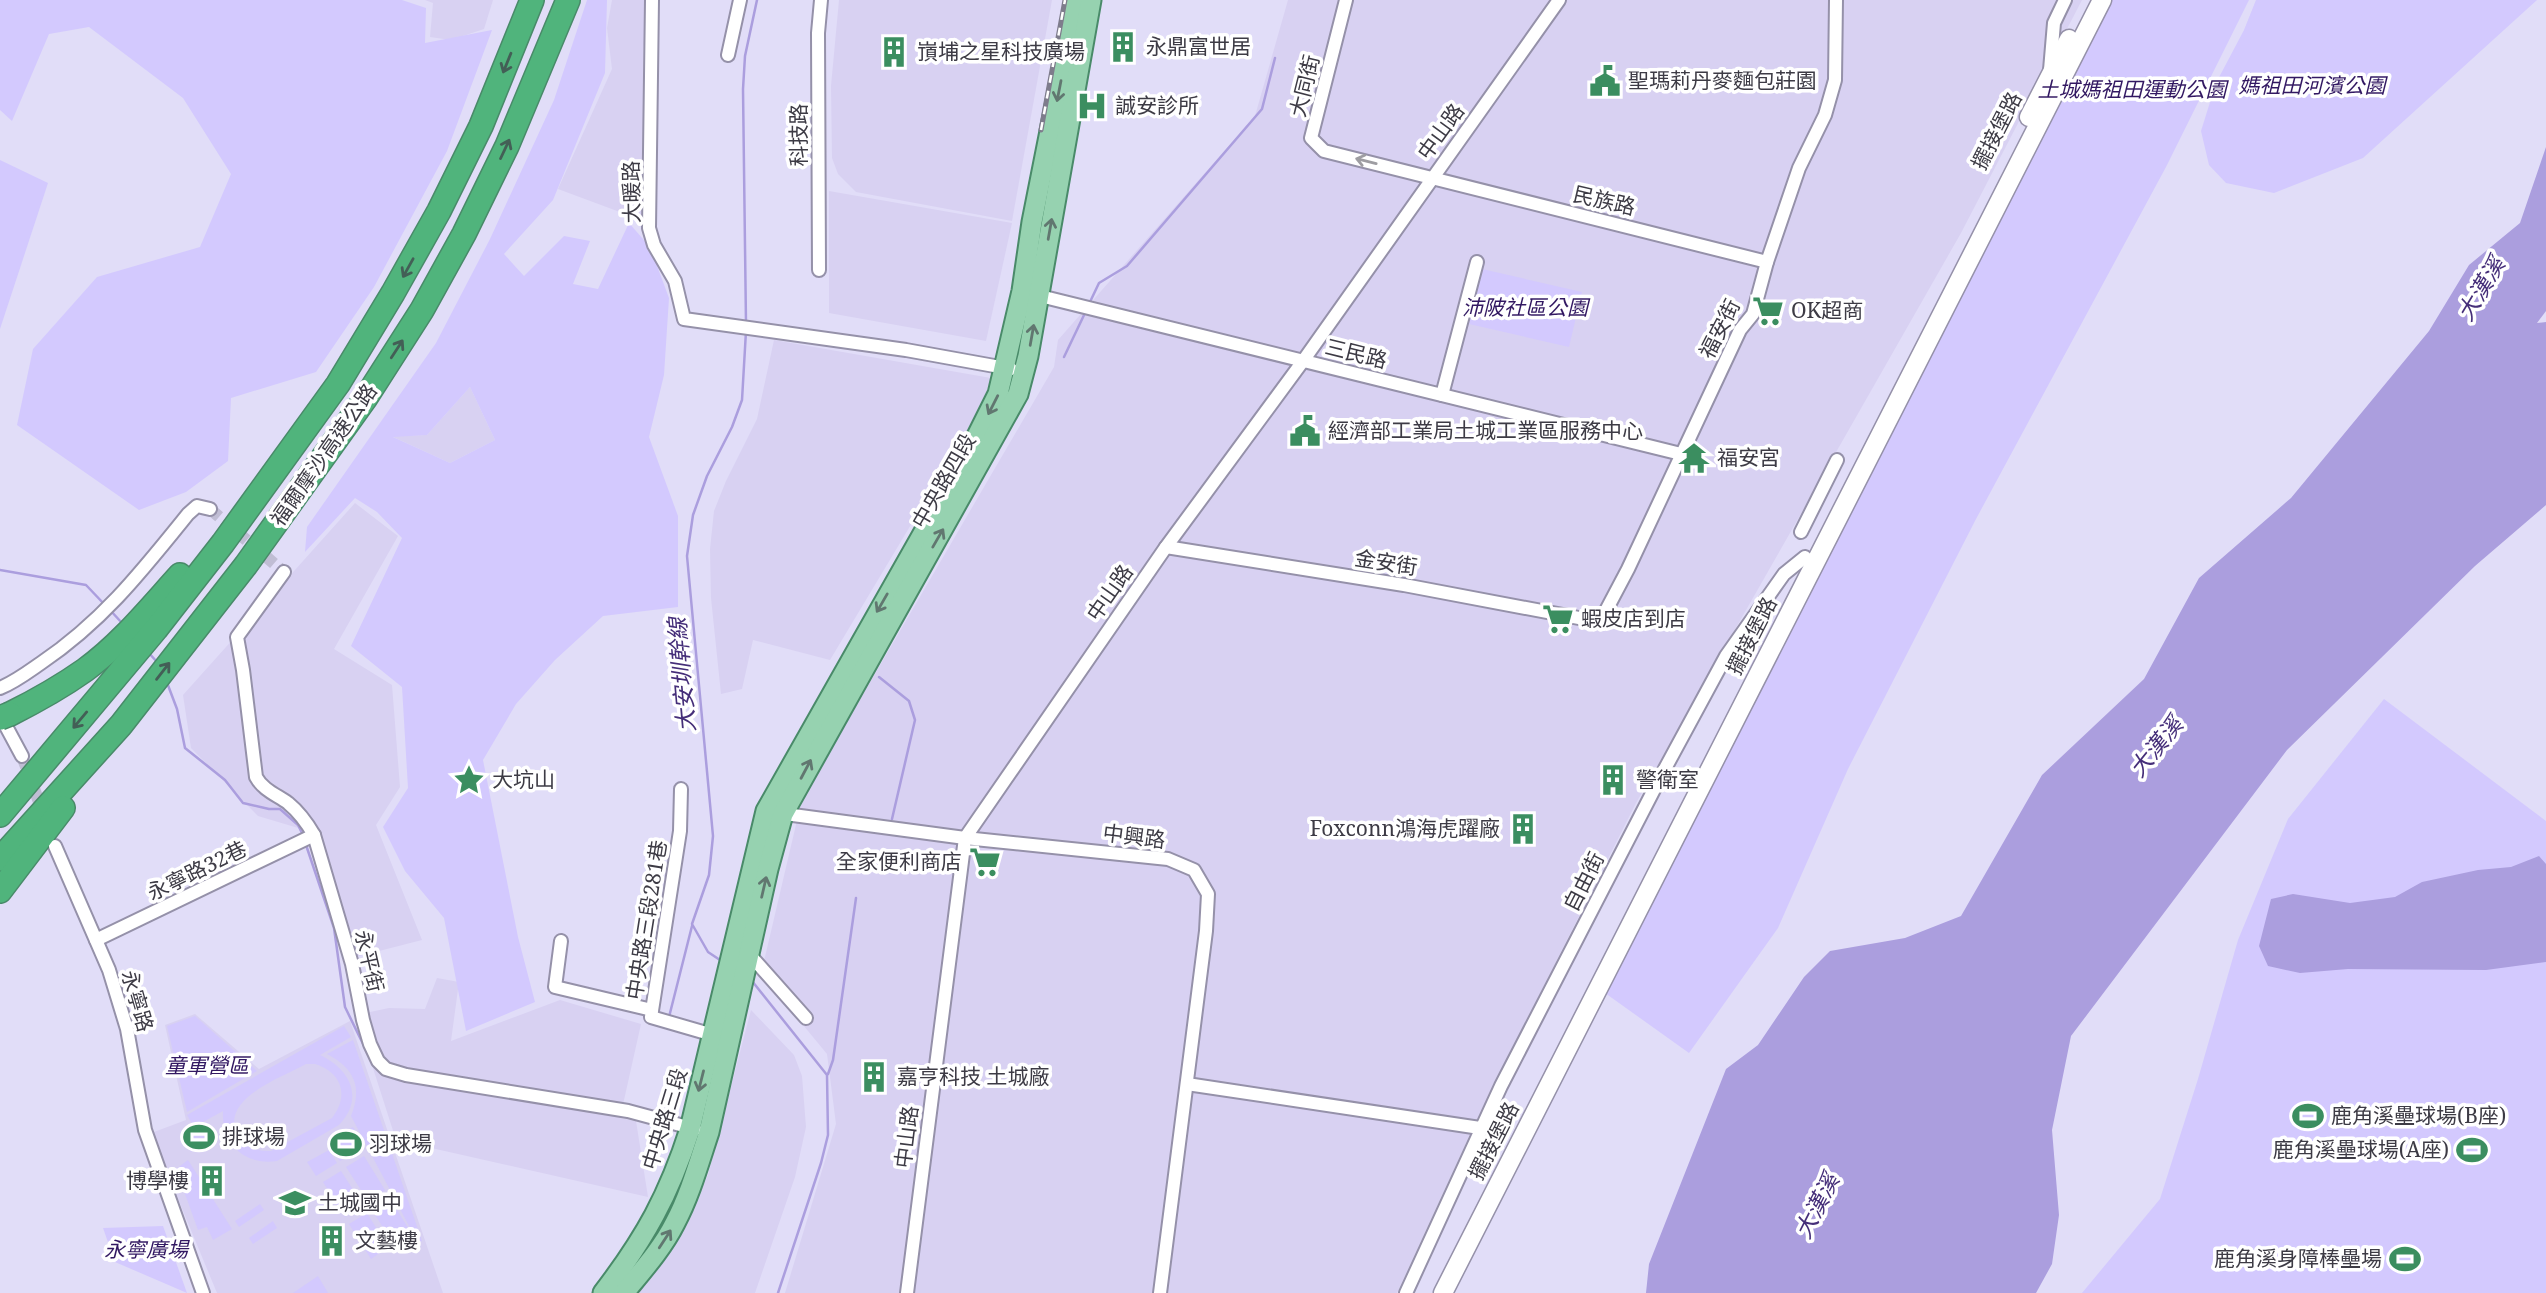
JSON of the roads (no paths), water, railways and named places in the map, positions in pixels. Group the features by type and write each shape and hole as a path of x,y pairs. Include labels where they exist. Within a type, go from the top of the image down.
{"highway":[{"name":"福爾摩沙高速公路","path":"135,638 338,384 445,199 481,126 533,0"},
{"name":"福爾摩沙高速公路","path":"0,859 121,725 246,565 365,399 422,310 464,234 507,146 568,0"},
{"path":"3,716 48,695 135,638"},
{"path":"0,815 135,638"},
{"path":"0,891 95,766 121,725"}],"main road":[{"name":"中央路四段","path":"1030,294 1032,222 1076,0"},
{"name":"中央路四段","path":"738,962 753,857 998,394 1015,370 1091,0"},
{"name":"中央路三段","path":"624,1293 658,1250 675,1223 738,962"},
{"name":"中央路三段","path":"603,1293 647,1231 677,1168 699,1130"}],"street":[{"name":"大暖路","path":"652,0 649,228 654,245 675,281 684,320 906,350 1015,370"},
{"path":"728,55 740,0"},
{"name":"科技路","path":"819,270 818,33 821,0"},
{"name":"大同街","path":"1346,0 1311,138 1324,151 1432,178"},
{"name":"中山路","path":"907,1293 965,838 1166,547 1303,361 1559,0"},
{"name":"福安街","path":"1600,622 1628,569 1740,330 1753,314 1767,262 1799,168 1825,115 1835,80 1836,0"},
{"path":"2055,78 2050,44 2054,23 2065,0"},
{"name":"擺接堡路","path":"1443,1293 2055,78 2089,0"},
{"name":"擺接堡路","path":"1430,1293 1805,557 2055,78 2102,0"},
{"name":"民族路","path":"1432,178 1767,262"},
{"path":"1442,396 1477,262"},
{"name":"三民路","path":"1030,294 1681,454"},
{"path":"1801,532 1837,460"},
{"path":"0,688 12,683 73,641 104,614 188,514 197,506 210,509"},
{"name":"金安街","path":"1166,547 1404,585 1600,622"},
{"name":"自由街","path":"1406,1293 1480,1128 1655,786 1726,656 1784,574 1805,557"},
{"name":"永平街","path":"284,572 237,637 256,777 261,785 298,812 314,835 352,964 363,1020 379,1061 386,1069 406,1075 628,1111 699,1130"},
{"path":"3,716 22,756"},
{"name":"中央路三段281巷","path":"681,789 680,831 651,1017 721,1037"},
{"name":"中興路","path":"774,813 965,838 1168,859 1194,870 1208,894 1206,931 1160,1293"},
{"name":"永寧路32巷","path":"96,940 314,835"},
{"name":"永寧路","path":"55,846 96,940 127,1029 145,1130 204,1293"},
{"path":"561,941 555,987 652,1010"},
{"path":"738,962 806,1018"},
{"path":"1187,1084 1480,1128"}],"water":[{"name":"大漢溪","path":"2546,147 2546,311 2537,323 2546,322 2546,505 2475,566 2287,750 2071,1036 2052,1130 2059,1215 2052,1264 2036,1293 1646,1293 1649,1264 1726,1069 1758,1045 1804,977 1830,951 1905,938 1961,916 2042,775 2144,679 2199,578 2291,498 2429,331 2469,265 2520,223"},
{"path":"2539,856 2546,864 2546,962 2486,970 2348,969 2300,973 2268,966 2259,946 2271,899 2293,894 2350,903 2395,897 2422,882 2478,870 2511,867"}],"waterway":[{"name":"大安圳幹線","path":"746,324 743,89 745,56 757,0"},
{"path":"1089,304 1099,283 1127,266 1262,109 1275,58"},
{"path":"1064,357 1085,313"},
{"name":"大安圳幹線","path":"723,962 708,952 692,924 709,875 713,836 687,556 693,515 707,476 732,427 742,400 746,331"},
{"path":"0,570 86,585 105,605"},
{"path":"110,610 122,623"},
{"path":"148,652 157,662"},
{"path":"879,677 909,701 915,720 892,819"},
{"path":"166,680 177,709 185,748 225,780 243,803 280,809 298,825 303,835"},
{"path":"306,845 334,928 345,1007 365,1048"},
{"path":"828,1074 833,1060 856,898"},
{"path":"669,1017 692,926"},
{"name":"大安圳幹線","path":"752,981 827,1075 828,1135 778,1293"}],"tunnel":[{"path":"210,509 284,572"},
{"path":"22,756 43,813"}],"railway":[{"path":"1041,130 1065,0"}],"place":[{"name":"永鼎富世居","path":"1123,47"},
{"name":"嵿埔之星科技廣場","path":"894,52"},
{"name":"聖瑪莉丹麥麵包莊園","path":"1605,81"},
{"name":"誠安診所","path":"1092,106"},
{"name":"OK超商","path":"1768,311"},
{"name":"經濟部工業局土城工業區服務中心","path":"1305,431"},
{"name":"福安宮","path":"1694,458"},
{"name":"蝦皮店到店","path":"1558,619"},
{"name":"大坑山","path":"469,780"},
{"name":"警衛室","path":"1613,780"},
{"name":"Foxconn鴻海虎躍廠","path":"1523,829"},
{"name":"全家便利商店","path":"985,862"},
{"name":"嘉亨科技 土城廠","path":"874,1077"},
{"name":"鹿角溪壘球場(B座)","path":"2308,1116"},
{"name":"排球場","path":"199,1137"},
{"name":"羽球場","path":"346,1144"},
{"name":"鹿角溪壘球場(A座)","path":"2472,1150"},
{"name":"博學樓","path":"212,1181"},
{"name":"土城國中","path":"295,1203"},
{"name":"文藝樓","path":"332,1241"},
{"name":"鹿角溪身障棒壘場","path":"2405,1259"}],"park label":[{"name":"媽祖田河濱公園","path":"2312,86"},
{"name":"土城媽祖田運動公園","path":"2132,90"},
{"name":"沛陂社區公園","path":"1525,308"},
{"name":"童軍營區","path":"207,1066"},
{"name":"永寧廣場","path":"146,1250"}]}
